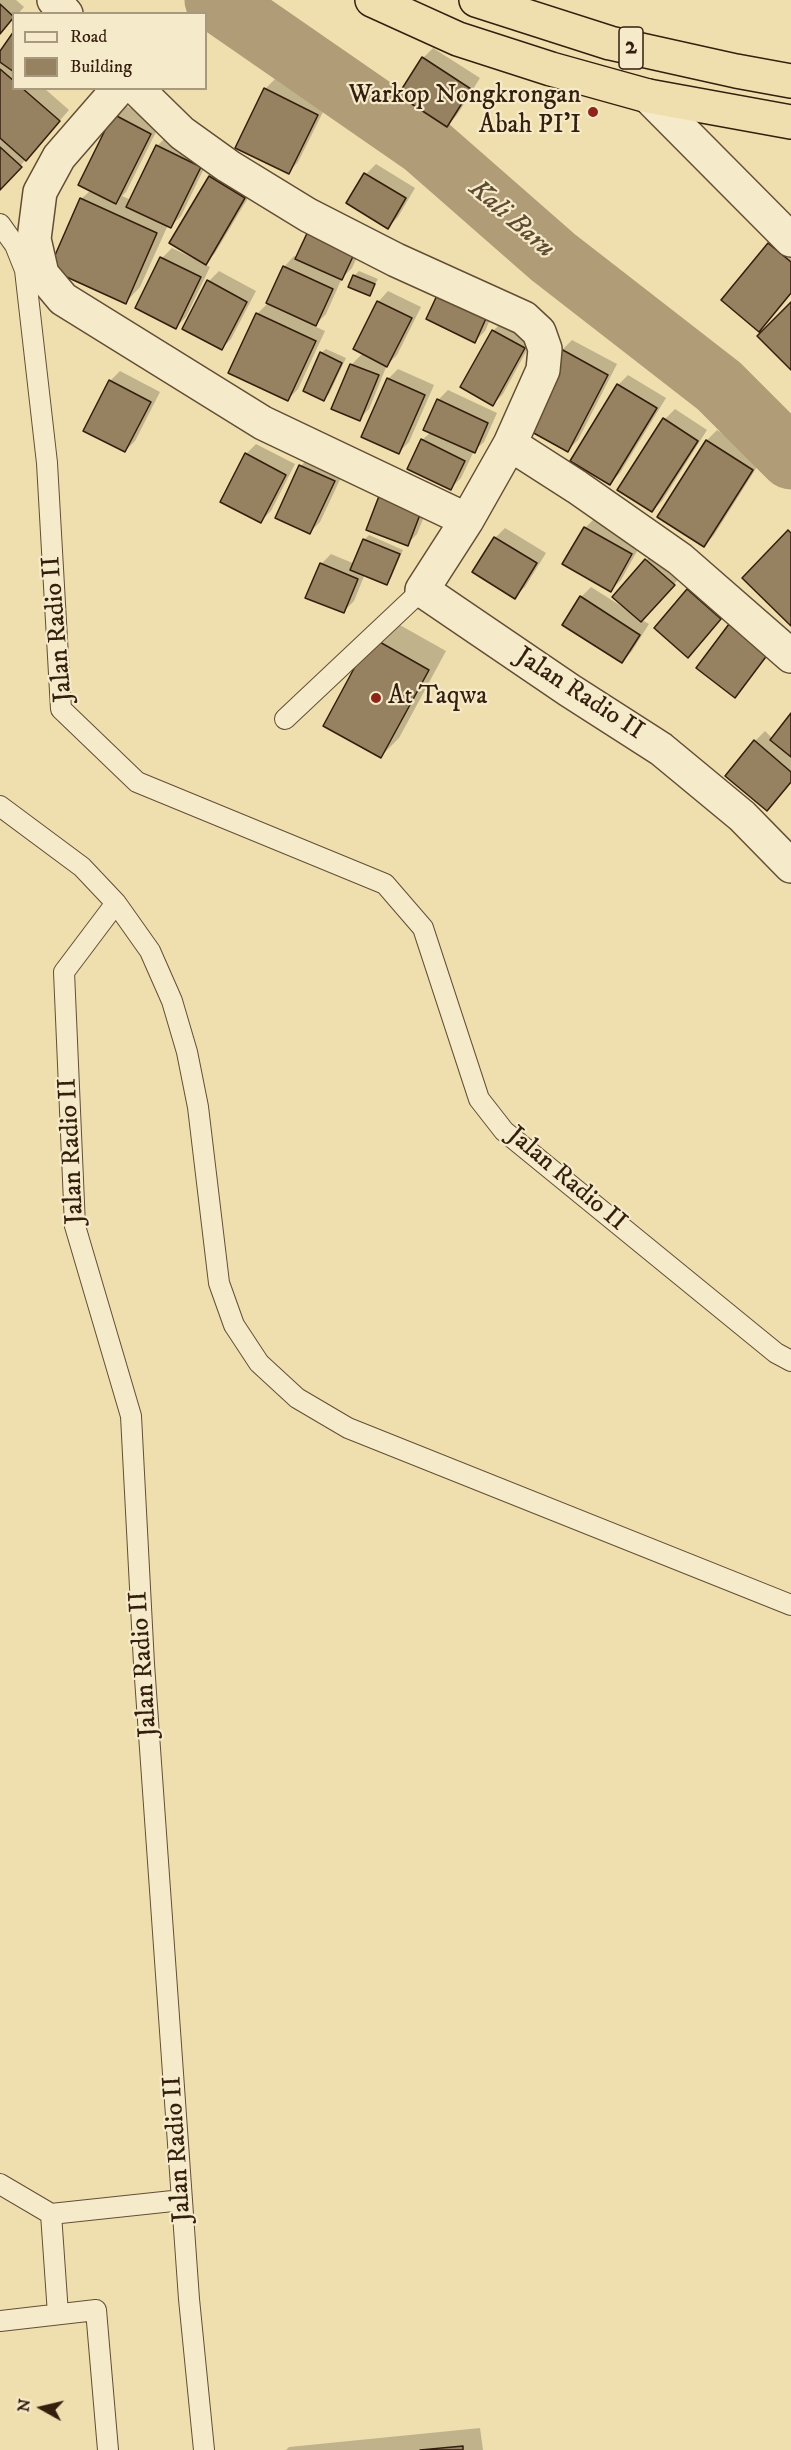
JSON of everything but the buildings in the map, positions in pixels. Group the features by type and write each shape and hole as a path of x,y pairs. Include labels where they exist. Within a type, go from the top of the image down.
{"highway":[{"name":"2","path":"372,0 458,39 648,96 791,122"},
{"name":"2","path":"476,0 610,43 791,81"}],"street":[{"path":"54,0 64,12"},
{"path":"117,90 59,157 40,192 34,239 42,274 49,283 63,299 263,423 467,520"},
{"path":"138,90 182,133 228,166 308,215 396,260 524,318 539,332 545,349 543,370 510,444 467,520 422,590"},
{"path":"648,96 791,240"},
{"path":"510,444 577,487 680,559 791,656"},
{"name":"Jalan Radio II","path":"422,590 569,690 661,749 742,816 791,866"}],"lane":[{"name":"Jalan Radio II","path":"0,224 15,244 25,270 47,463 61,709 137,782 385,884 423,927 479,1099 504,1131 776,1353 791,1361"},
{"path":"285,718 422,590"},
{"path":"0,806 82,867 116,903 150,951 172,1002 187,1052 198,1107 219,1283 234,1325 259,1363 297,1398 348,1428 791,1605"},
{"name":"Jalan Radio II","path":"116,903 64,972 75,1226 130,1416 145,1676 182,2200 204,2450"},
{"path":"0,2184 51,2214 182,2200"},
{"path":"51,2214 58,2314"},
{"path":"0,2321 96,2310 108,2450"}],"waterway":[{"name":"Kali Baru","path":"216,0 424,144 553,257 719,386 791,458"}],"place":[{"name":"Warkop Nongkrongan Abah PI'I","path":"593,112"},
{"name":"At Taqwa","path":"376,698"}]}
